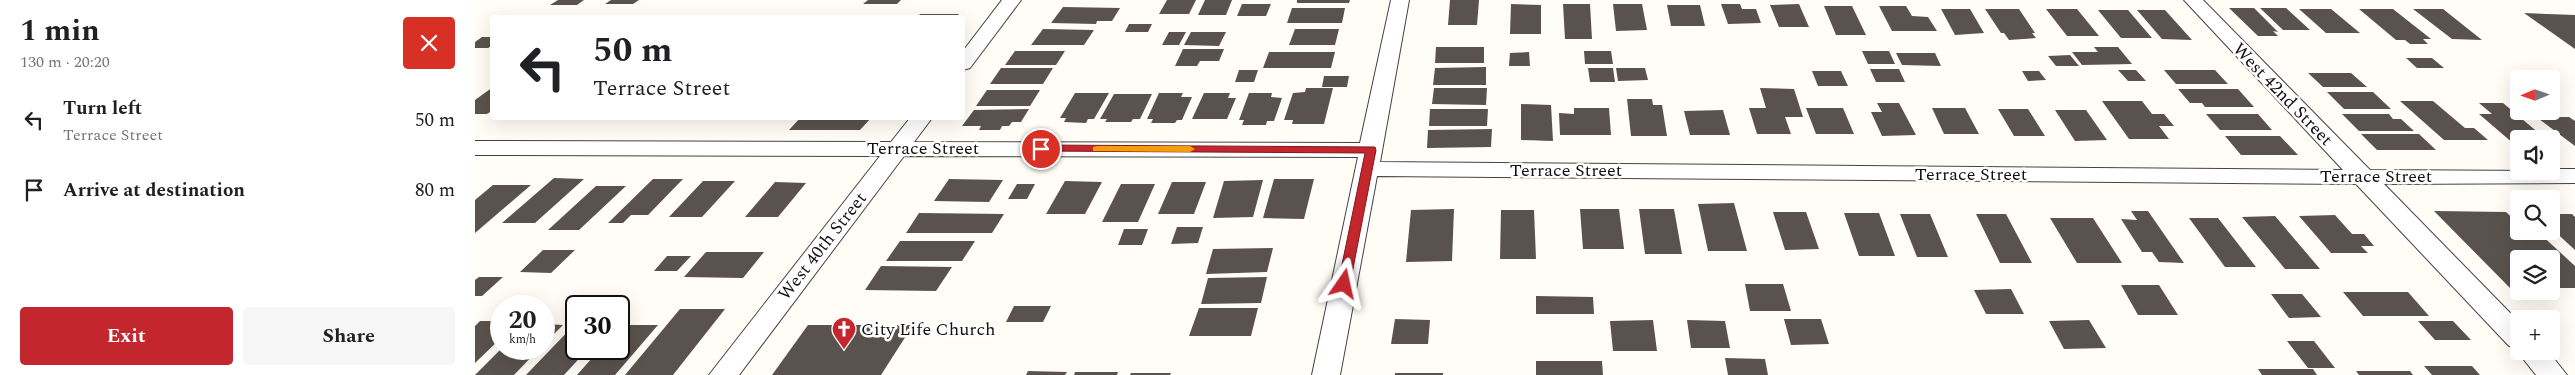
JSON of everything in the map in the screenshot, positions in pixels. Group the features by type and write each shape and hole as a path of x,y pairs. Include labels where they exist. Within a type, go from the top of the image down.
{"street":[{"path":"965,61 1012,0"},
{"path":"1326,375 1400,0"},
{"name":"West 42nd Street","path":"2193,0 2510,330"},
{"name":"West 40th Street","path":"723,375 919,120"},
{"name":"Terrace Street","path":"475,148 898,148 1369,159 2363,177 2575,176"},
{"path":"2539,360 2553,375"}],"building":[{"path":"558,0 584,0 577,5 550,5"},
{"path":"611,0 639,0 633,4 605,4"},
{"path":"868,0 901,0 897,4 863,4"},
{"path":"1167,0 1196,0 1189,14 1159,14"},
{"path":"1205,0 1232,0 1226,15 1198,15"},
{"path":"1297,0 1350,0 1349,3 1297,3"},
{"path":"1450,0 1479,0 1477,25 1448,25"},
{"path":"1242,4 1271,4 1266,16 1237,16"},
{"path":"1511,4 1541,5 1541,34 1510,34"},
{"path":"1563,4 1590,4 1592,39 1565,39"},
{"path":"1613,4 1642,4 1647,30 1616,31"},
{"path":"1721,4 1740,4 1742,9 1756,9 1761,23 1728,24"},
{"path":"1799,4 1809,27 1779,27 1770,5"},
{"path":"1667,5 1700,5 1705,26 1671,26"},
{"path":"1824,6 1852,6 1866,35 1836,35"},
{"path":"1879,6 1906,6 1912,16 1928,17 1937,31 1892,31"},
{"path":"1063,7 1120,8 1112,21 1097,21 1096,24 1051,23"},
{"path":"1292,8 1345,8 1342,23 1287,23"},
{"path":"2229,8 2254,8 2278,32 2273,31 2278,36 2258,36"},
{"path":"2260,8 2286,8 2310,30 2283,30"},
{"path":"1941,9 1970,9 1984,33 1955,35"},
{"path":"1985,9 2019,9 2035,33 2032,33 2036,38 2009,40 2004,33 2001,33"},
{"path":"2046,9 2077,9 2099,36 2067,36"},
{"path":"2299,9 2331,9 2360,33 2326,33"},
{"path":"2359,9 2393,9 2431,39 2423,39 2428,44 2410,44 2405,40 2396,40"},
{"path":"2413,9 2443,9 2482,40 2452,39"},
{"path":"2098,10 2128,10 2152,38 2121,38"},
{"path":"2137,10 2165,10 2192,40 2162,39"},
{"path":"2524,13 2575,15 2575,49"},
{"path":"920,14 959,14 958,15"},
{"path":"1129,24 1152,24 1148,32 1125,32"},
{"path":"1043,29 1094,30 1084,45 1031,45"},
{"path":"1295,29 1339,29 1335,45 1289,45"},
{"path":"1169,32 1186,32 1179,45 1162,45"},
{"path":"1191,32 1226,32 1219,46 1184,45"},
{"path":"482,37 490,37 490,47 488,48 475,48 475,42"},
{"path":"1436,47 1484,47 1484,63 1435,63"},
{"path":"2094,47 2118,47 2132,64 2082,65 2072,52 2098,52"},
{"path":"1183,49 1224,49 1219,61 1200,61 1197,66 1175,66"},
{"path":"1015,51 1065,51 1056,65 1005,65"},
{"path":"1584,51 1611,51 1613,64 1585,64"},
{"path":"1862,51 1889,51 1895,64 1868,64"},
{"path":"1269,52 1335,52 1331,68 1263,68"},
{"path":"1529,52 1530,66 1509,66 1510,53"},
{"path":"1896,53 1935,53 1941,66 1902,65"},
{"path":"2070,55 2079,66 2056,66 2048,56"},
{"path":"2406,58 2432,58 2444,68 2417,68"},
{"path":"1486,67 1486,85 1433,85 1435,68"},
{"path":"1001,68 1053,68 1043,84 990,84"},
{"path":"1588,68 1613,68 1615,82 1590,82"},
{"path":"1616,68 1645,68 1648,80 1618,81"},
{"path":"1870,69 1899,69 1905,82 1876,82"},
{"path":"1239,70 1258,70 1254,82 1235,82"},
{"path":"2118,70 2136,70 2146,81 2128,81"},
{"path":"2164,70 2215,70 2228,84 2176,84"},
{"path":"1812,71 1841,71 1848,86 1818,86"},
{"path":"2022,71 2039,71 2046,80 2028,81"},
{"path":"2308,73 2351,73 2367,87 2323,87"},
{"path":"1324,76 1349,76 1347,87 1322,87"},
{"path":"1306,88 1333,88 1324,124 1292,124 1293,120 1284,120 1293,93 1305,92"},
{"path":"1434,88 1487,88 1486,105 1432,104"},
{"path":"1760,88 1794,89 1803,117 1785,117 1791,134 1757,134 1749,108 1766,108"},
{"path":"490,89 490,112 487,114 475,114 475,100"},
{"path":"2178,89 2238,89 2254,107 2205,107 2202,103 2190,103"},
{"path":"987,90 1040,90 1030,106 976,106"},
{"path":"2327,92 2373,92 2391,109 2344,109"},
{"path":"1075,93 1109,93 1094,119 1088,119 1086,123 1064,122 1066,118 1060,118"},
{"path":"1159,93 1183,93 1181,97 1192,97 1182,120 1177,120 1175,123 1151,123 1153,119 1147,119"},
{"path":"1204,93 1230,93 1228,98 1236,98 1227,119 1192,119"},
{"path":"1249,93 1272,93 1271,97 1282,98 1274,121 1267,121 1266,125 1242,125 1244,120 1239,120"},
{"path":"1114,94 1152,94 1140,119 1133,119 1131,122 1105,122 1107,119 1100,119"},
{"path":"1627,99 1652,99 1653,105 1662,105 1667,136 1631,136"},
{"path":"2102,101 2142,101 2152,114 2164,114 2174,126 2159,126 2169,139 2129,139"},
{"path":"2400,101 2433,101 2465,128 2474,128 2488,140 2444,140"},
{"path":"1877,103 1899,103 1916,135 1882,136 1871,112 1882,112"},
{"path":"2479,103 2503,103 2510,109 2510,120 2523,120 2535,130 2510,130 2510,141 2479,114 2492,114"},
{"path":"1521,104 1551,105 1553,141 1521,140"},
{"path":"1574,108 1609,108 1611,135 1560,135 1559,113 1574,114"},
{"path":"1806,108 1843,108 1854,134 1816,134"},
{"path":"1932,108 1965,108 1979,134 1944,134"},
{"path":"1029,109 1021,122 1012,122 1009,126 1002,126 1000,130 979,130 981,126 962,126 974,110"},
{"path":"1430,109 1488,109 1487,126 1429,126"},
{"path":"1998,109 2028,109 2045,136 2014,136"},
{"path":"1723,110 1730,135 1690,135 1684,111"},
{"path":"2055,110 2086,110 2107,140 2075,141"},
{"path":"2206,114 2258,114 2272,130 2220,130"},
{"path":"2342,114 2389,114 2393,119 2401,119 2414,131 2359,131"},
{"path":"2560,117 2569,117 2575,121 2575,146 2560,135 2560,130 2554,130 2540,120 2560,120"},
{"path":"798,120 869,120 860,130 789,130"},
{"path":"1492,129 1491,147 1427,148 1428,130"},
{"path":"2361,134 2419,134 2436,150 2377,150"},
{"path":"2225,136 2280,136 2298,155 2241,155"},
{"path":"554,178 584,179 535,223 502,223"},
{"path":"653,179 683,179 648,215 631,215 623,223 608,223"},
{"path":"949,179 1003,180 989,202 934,201"},
{"path":"1274,179 1314,179 1304,219 1263,218"},
{"path":"1263,180 1253,217 1213,218 1224,181"},
{"path":"703,181 735,181 702,217 669,217"},
{"path":"1065,181 1102,182 1085,214 1046,214"},
{"path":"775,182 806,183 778,217 745,217"},
{"path":"1172,182 1206,182 1194,214 1158,214"},
{"path":"1017,184 1035,184 1027,199 1008,199"},
{"path":"1121,184 1155,184 1138,222 1102,222"},
{"path":"493,185 531,185 475,233 475,200"},
{"path":"596,186 626,186 579,230 548,230"},
{"path":"1734,203 1747,251 1708,251 1698,204"},
{"path":"1454,209 1452,261 1406,262 1411,210"},
{"path":"1580,209 1619,209 1624,249 1583,249"},
{"path":"1639,209 1674,209 1682,254 1645,254"},
{"path":"1501,210 1534,210 1536,259 1500,259"},
{"path":"2131,211 2148,211 2184,263 2159,262 2152,252 2142,252 2121,219 2137,220"},
{"path":"2434,211 2506,212 2510,216 2510,240 2547,240 2558,250 2510,250 2510,288"},
{"path":"1773,212 1806,212 1819,249 1785,250"},
{"path":"919,213 1004,214 992,233 906,233"},
{"path":"1844,213 1879,213 1895,256 1859,256"},
{"path":"1900,214 1930,214 1948,257 1917,257"},
{"path":"1976,214 2006,214 2032,263 2000,263"},
{"path":"2560,214 2572,214 2575,217 2575,250 2560,236"},
{"path":"2335,215 2352,234 2364,234 2374,246 2361,246 2368,253 2331,253 2299,216"},
{"path":"2275,216 2320,269 2285,269 2242,217"},
{"path":"2050,218 2093,218 2122,263 2077,263"},
{"path":"2189,218 2218,218 2256,267 2225,267"},
{"path":"1177,227 1203,227 1198,243 1171,244"},
{"path":"1124,229 1148,229 1142,245 1118,245"},
{"path":"900,241 975,241 962,261 886,261"},
{"path":"1273,248 1267,272 1206,274 1213,249"},
{"path":"543,250 575,250 551,273 520,272"},
{"path":"706,252 764,252 743,278 684,277"},
{"path":"2560,252 2575,266 2575,288 2560,288"},
{"path":"667,256 691,256 677,271 654,271"},
{"path":"881,266 952,267 936,291 865,290"},
{"path":"479,277 503,277 482,296 475,296 475,280"},
{"path":"1267,277 1261,303 1201,304 1208,278"},
{"path":"1745,284 1783,284 1791,311 1750,311"},
{"path":"2121,285 2159,285 2178,315 2138,315"},
{"path":"2011,289 2024,314 1986,314 1974,290"},
{"path":"2343,292 2408,292 2429,316 2363,316"},
{"path":"2271,294 2302,294 2321,317 2289,318"},
{"path":"1536,296 1593,297 1594,314 1536,314"},
{"path":"1014,306 1051,306 1043,322 1006,322"},
{"path":"1199,308 1258,308 1251,336 1189,336"},
{"path":"680,309 725,309 673,375 625,375"},
{"path":"1395,319 1430,320 1428,344 1391,344"},
{"path":"1784,319 1821,319 1829,344 1791,345"},
{"path":"1653,320 1657,351 1613,351 1610,321"},
{"path":"1687,320 1725,321 1730,348 1691,348"},
{"path":"2089,320 2106,348 2064,349 2049,321"},
{"path":"480,321 490,321 490,349 475,363 475,326"},
{"path":"2418,321 2453,321 2471,340 2435,340"},
{"path":"555,325 563,325 555,333"},
{"path":"630,325 658,325 630,358"},
{"name":"City Life Church","path":"808,325 913,325 881,375 772,375"},
{"path":"565,334 565,360 578,360 564,375 526,375 540,360 555,360 555,345"},
{"path":"2287,341 2314,341 2335,368 2308,368"},
{"path":"1725,358 1765,359 1768,375 1728,375"},
{"path":"490,360 528,360 514,375 475,375"},
{"path":"590,360 628,360 615,375 577,375"},
{"path":"1536,361 1602,361 1603,375 1536,375"},
{"path":"2424,366 2472,366 2480,375 2432,375"},
{"path":"2258,369 2313,369 2317,375 2262,375"},
{"path":"1028,371 1067,372 1065,375 1026,375"},
{"path":"2356,371 2410,371 2413,375 2359,375"},
{"path":"1075,372 1118,372 1117,375 1074,375"},
{"path":"1131,373 1171,373 1170,375 1130,375"},
{"path":"1395,373 1443,373 1443,375 1395,375"}],"slow traffic":[{"path":"1097,149 1190,149"}],"place":[{"name":"City Life Church","path":"844,350"}],"route":[{"path":"1041,149 1371,150 1344,284"}]}
